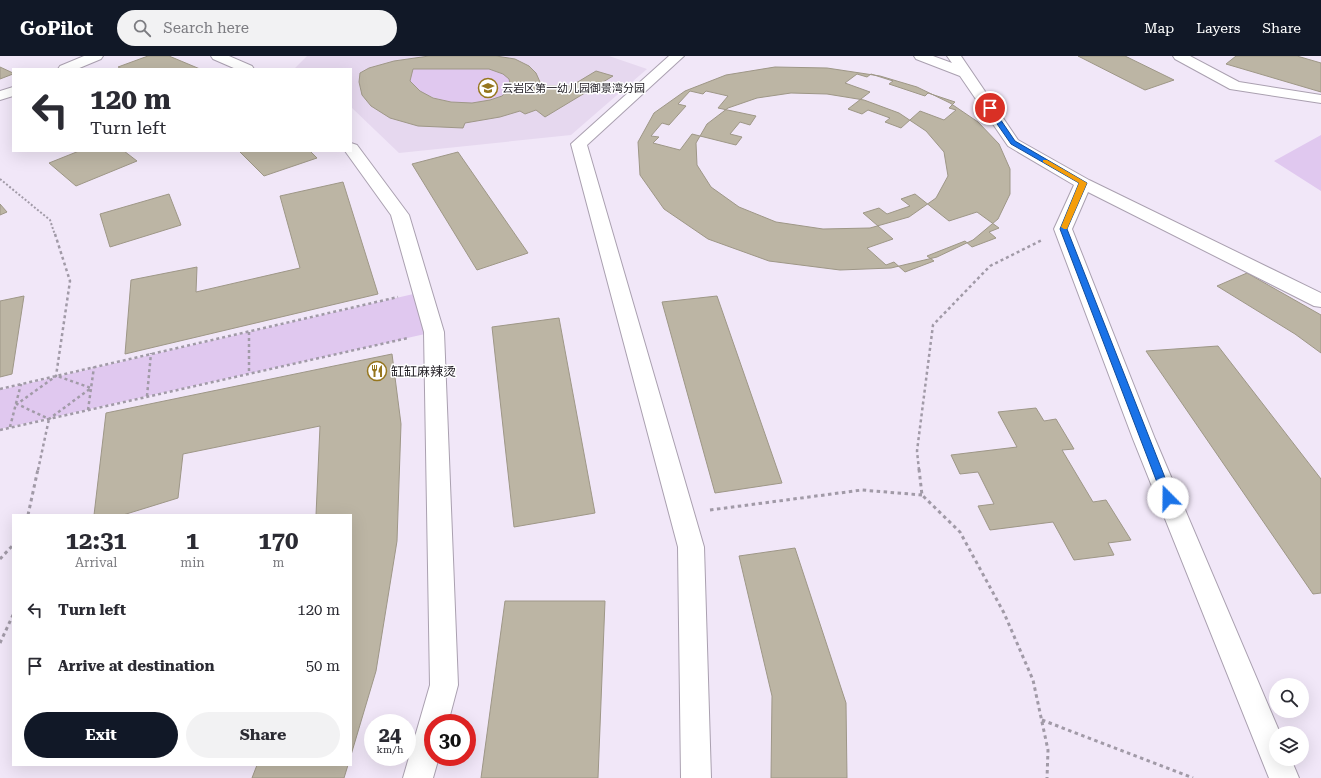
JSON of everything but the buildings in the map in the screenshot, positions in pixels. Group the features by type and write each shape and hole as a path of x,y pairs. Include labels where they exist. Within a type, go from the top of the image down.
{"street":[{"path":"67,68 96,56"},
{"path":"218,56 245,68"},
{"path":"677,56 579,144 691,547 696,778"},
{"path":"921,56 966,73"},
{"path":"954,56 1013,143 1083,183 1321,301"},
{"path":"1180,56 1235,86 1321,99"},
{"path":"0,96 12,91"},
{"path":"352,149 400,215 434,332 444,686 436,714"},
{"path":"1083,183 1063,229 1144,439 1284,778"},
{"path":"418,778 424,756"}],"path":[{"path":"0,179 50,220 70,281 56,376 16,404"},
{"path":"1046,778 1048,750 1033,680 1004,613 960,532 922,495 916,451 933,325 990,266 1063,229"},
{"path":"0,389 422,292"},
{"path":"249,332 249,373"},
{"path":"0,430 434,332"},
{"path":"147,396 151,354"},
{"path":"88,410 94,367"},
{"path":"56,376 91,388"},
{"path":"10,427 21,384"},
{"path":"28,514 49,419 91,388"},
{"path":"16,404 49,419"},
{"path":"682,514 862,490 922,495"},
{"path":"0,559 12,546"},
{"path":"0,643 12,618"},
{"path":"1042,720 1193,778"}],"shaded area":[{"name":"云岩区第一幼儿园御景湾分园","path":"307,56 609,56 647,69 571,135 399,153 352,108 352,68 295,68"},
{"path":"413,69 489,69 503,74 509,79 511,87 502,96 494,100 484,102 462,103 439,99 421,92 410,81"},
{"path":"1321,135 1321,191 1274,161"},
{"path":"422,292 434,332 0,429 0,390"}],"slow traffic":[{"path":"1045,161 1083,183 1064,227"}],"place":[{"name":"云岩区第一幼儿园御景湾分园","path":"488,88"},
{"name":"缸缸麻辣烫","path":"377,371"}],"route":[{"path":"990,108 1013,143 1083,183 1063,229 1168,498"}]}
